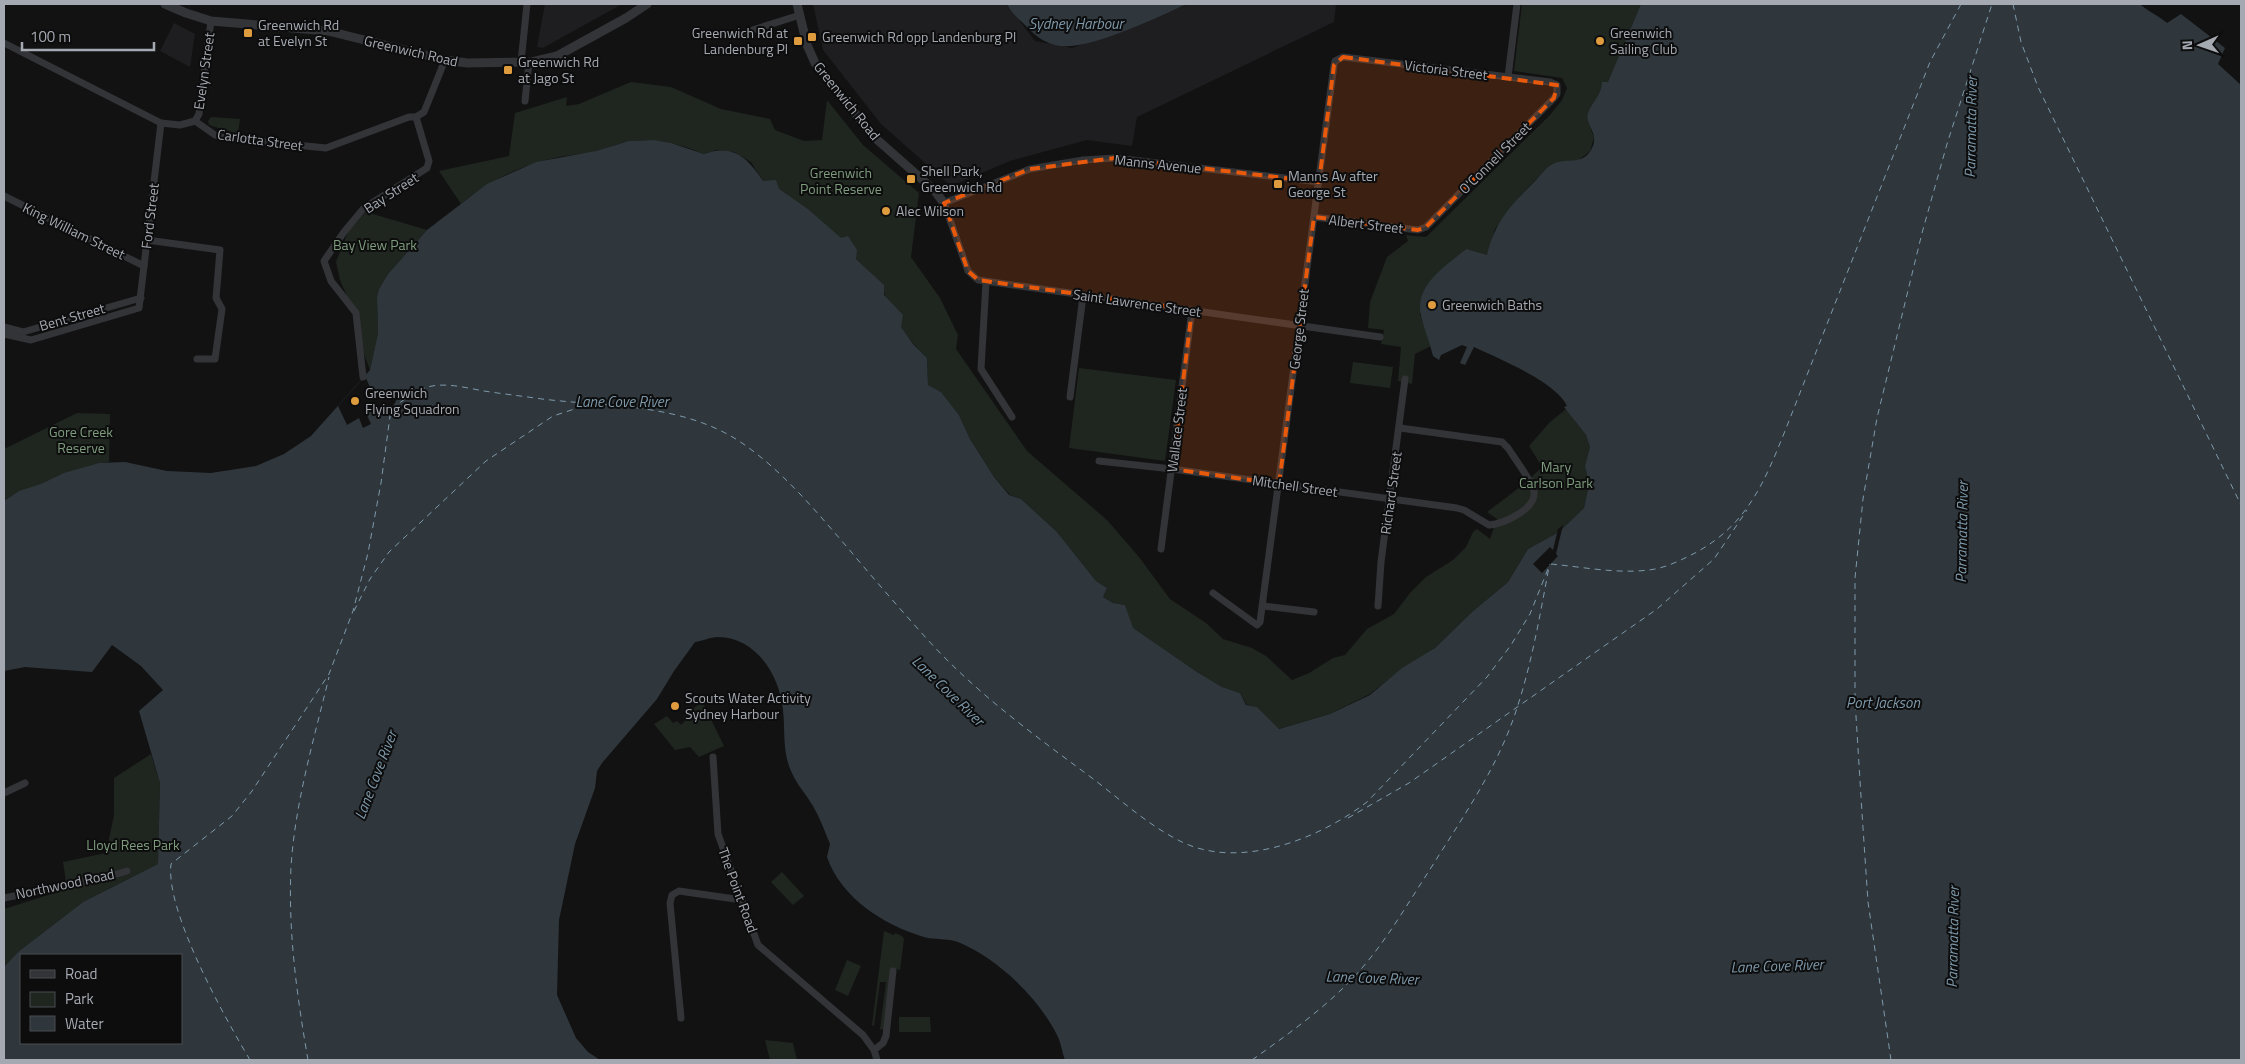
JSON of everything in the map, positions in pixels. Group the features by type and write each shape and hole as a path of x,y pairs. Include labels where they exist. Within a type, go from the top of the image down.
{"street":[{"name":"Greenwich Road","path":"165,4 186,14 210,21 337,33 445,60 467,63 544,60 570,49 647,4"},
{"path":"525,101 527,4"},
{"name":"Greenwich Road","path":"797,4 807,45 815,63 873,136 934,190 944,203"},
{"path":"1508,77 1517,4"},
{"path":"740,34 800,15"},
{"name":"Evelyn Street","path":"195,121 199,114 210,21"},
{"path":"4,43 161,124 171,126 195,121"},
{"name":"Victoria Street","path":"1343,57 1550,82"},
{"name":"George Street","path":"1263,606 1334,65 1335,61 1343,57"},
{"path":"416,117 424,112 445,60"},
{"name":"O'Connell Street","path":"1418,230 1426,227 1554,98 1558,88 1557,85 1550,82"},
{"name":"Carlotta Street","path":"195,121 215,135 225,138 326,148 409,117 416,117"},
{"name":"Bay Street","path":"363,377 356,313 331,281 324,261 344,232 364,208 428,168 429,162 416,117"},
{"name":"Ford Street","path":"139,308 161,124"},
{"name":"Manns Avenue","path":"944,203 1030,169 1083,160 1115,158 1318,182"},
{"name":"King William Street","path":"4,196 144,266"},
{"name":"Saint Lawrence Street","path":"944,203 968,271 978,280 1380,337"},
{"name":"Albert Street","path":"1314,218 1418,230"},
{"path":"147,240 220,250 216,298 222,309 215,359 197,359"},
{"path":"986,282 981,369 1012,417"},
{"path":"1070,397 1083,296"},
{"name":"Bent Street","path":"4,326 23,332 140,298"},
{"name":"Bent Street","path":"4,334 31,340 139,308"},
{"name":"Wallace Street","path":"1161,549 1192,310"},
{"name":"Richard Street","path":"1378,606 1406,379"},
{"name":"Mitchell Street","path":"1099,462 1172,469 1460,508 1486,525 1512,519 1527,506 1534,496 1534,489 1506,444 1495,440 1400,428"},
{"path":"1213,593 1257,625 1260,622 1263,606 1314,612"},
{"name":"The Point Road","path":"713,756 718,834 758,945 863,1035 874,1050 877,1060"},
{"path":"4,793 25,782"},
{"name":"Northwood Road","path":"4,898 127,871"},
{"path":"680,1018 670,903 672,895 679,891 742,900"},
{"path":"874,1050 883,1043 886,1036 893,971"}],"highlighted area":[{"path":"1343,57 1557,85 1554,98 1426,227 1418,230 1314,217 1279,484 1172,469 1192,310 978,280 968,271 944,203 1030,169 1115,158 1319,182 1334,65"}],"shaded area":[{"path":"545,4 622,4 543,48 537,47"},
{"path":"813,4 1007,4 1035,41 1072,48 1189,4 1336,4 1334,22 1137,117 1132,146 1087,140 1010,161 951,186 881,124 823,50"},
{"path":"174,23 195,34 190,67 160,51"}],"green space":[{"path":"1522,4 1641,4 1608,83 1588,114 1588,121 1594,138 1590,151 1579,160 1546,169 1520,196 1495,229 1487,256 1465,249 1420,314 1431,346 1415,354 1412,384 1398,381 1401,347 1381,344 1384,330 1368,328 1370,302 1387,257 1408,241 1406,235 1426,237 1550,115 1562,100 1567,88 1562,78 1514,71"},
{"name":"Greenwich Point Reserve","path":"631,82 671,87 721,109 770,119 775,130 804,141 822,140 827,100 863,145 919,193 911,257 940,298 958,335 956,349 1027,451 1107,520 1139,557 1170,599 1206,623 1223,639 1252,648 1266,656 1292,680 1309,673 1333,658 1345,655 1367,629 1394,614 1410,593 1426,577 1453,560 1466,547 1473,532 1477,529 1490,539 1497,519 1487,512 1524,484 1542,467 1529,446 1550,422 1566,409 1586,435 1590,447 1585,466 1589,484 1584,508 1559,532 1528,549 1508,582 1472,612 1435,648 1402,669 1370,694 1330,714 1278,729 1257,707 1247,705 1240,693 1222,687 1197,672 1132,628 1125,605 1113,603 1103,597 1107,588 1096,581 1057,532 1021,499 1010,495 994,477 970,439 959,415 941,392 928,386 927,358 906,334 893,315 888,305 883,285 856,259 848,237 841,239 808,209 763,181 751,162 734,152 716,150 704,154 664,142 633,141 589,153 559,157 532,164 507,174 461,204 439,171 509,156 515,113 567,97 566,106 579,104"},
{"path":"211,117 240,119 238,134 209,125 208,121"},
{"name":"Bay View Park","path":"366,212 427,230 388,274 379,289 377,297 378,333 370,370 361,346 356,317 340,280 336,262 348,232"},
{"path":"1353,362 1393,367 1390,388 1350,383"},
{"path":"1079,368 1176,380 1165,461 1069,448"},
{"name":"Gore Creek Reserve","path":"77,413 110,414 109,462 75,470 18,493 4,501 4,449"},
{"path":"700,697 724,746 699,757 690,747 675,750 654,724 667,716 673,723 677,721 681,725 685,721 683,717 699,704"},
{"name":"Lloyd Rees Park","path":"151,754 160,783 158,864 83,902 18,952 4,967 4,909 67,889 63,862 106,853 114,815 114,778"},
{"path":"782,872 804,896 793,905 771,882"},
{"path":"884,931 894,935 895,933 904,939 900,970 893,969 884,1030 880,1029 886,982 880,982 874,1026 872,1025"},
{"path":"847,960 861,966 848,996 835,990"},
{"path":"899,1017 930,1017 931,1032 899,1032"},
{"path":"765,1040 793,1043 797,1060 770,1060"}],"water":[{"name":"Sydney Harbour","path":"1007,4 1187,4 1106,38 1073,46 1060,46 1049,43 1036,35 1014,15"},
{"name":"Port Jackson","path":"1641,4 2143,4 2141,5 2167,23 2181,14 2225,48 2218,64 2241,85 2241,1060 1065,1060 1058,1038 1049,1021 1028,993 1001,968 973,949 958,942 924,937 894,925 866,908 842,885 827,857 830,844 820,820 796,781 788,763 785,750 781,697 771,672 764,661 744,644 732,639 718,637 695,642 657,699 602,763 597,771 595,788 575,844 559,920 557,995 576,1038 588,1052 600,1060 4,1060 4,967 18,952 83,902 158,864 160,783 139,711 163,690 141,666 112,645 92,672 25,667 4,671 4,501 19,491 41,484 64,473 99,463 125,462 167,471 211,473 256,466 284,454 311,436 370,370 378,333 377,297 379,289 388,274 427,230 487,184 536,162 596,151 629,141 654,140 671,143 704,154 714,151 731,152 745,159 763,181 776,180 779,189 808,209 841,238 848,236 857,250 856,259 884,285 884,295 903,315 901,327 913,344 927,358 928,385 941,392 959,415 970,439 994,477 1009,495 1021,499 1057,532 1096,581 1107,588 1103,597 1113,603 1125,605 1133,628 1197,672 1222,687 1240,693 1246,705 1257,707 1279,729 1330,714 1370,695 1402,668 1435,648 1472,612 1508,582 1528,549 1559,532 1584,508 1589,484 1585,466 1590,447 1586,435 1564,407 1567,406 1561,397 1539,380 1511,364 1474,347 1465,365 1460,363 1467,347 1462,345 1441,355 1439,360 1433,356 1421,316 1420,305 1422,295 1433,277 1466,249 1487,255 1494,233 1505,215 1548,167 1559,162 1579,160 1587,155 1594,144 1593,134 1587,118 1588,113 1599,95 1602,82 1608,82"}],"pier":[{"path":"365,376 369,385 383,399 387,398 392,389 400,394 389,413 376,406 372,411 366,413 371,424 363,428 359,418 347,425 338,406"},
{"path":"1563,525 1556,554 1558,556 1542,573 1533,564 1550,547 1553,550 1558,529"}],"ferry route":[{"path":"1551,564 1625,571 1649,570 1661,567 1690,556 1713,542 1741,516 1752,501 1777,450 1930,62 1961,4"},
{"path":"1891,1060 1868,902 1855,700 1855,578 1863,499 1877,418 1922,233 1947,144 1992,4"},
{"path":"2013,4 2021,42 2038,87 2241,505"},
{"path":"250,1060 212,992 187,936 177,909 172,884 171,864 232,816 252,791 329,674 353,611 368,553 381,483 391,409 426,387 451,385 542,399 668,413 716,429 739,441 769,464 796,490 927,639 985,695 1147,821 1170,836 1205,850 1229,853 1278,846 1326,828 1367,802 1487,677 1511,645 1530,614 1550,564"},
{"path":"354,611 370,579 389,552 486,461 553,416 590,404"},
{"path":"1348,818 1409,783 1657,609 1714,559 1747,510"},
{"path":"1252,1060 1324,1006 1362,968 1397,920 1466,812 1490,772 1517,708 1539,621 1549,567"},
{"path":"308,1060 294,964 290,892 291,867 301,795 329,677"}],"place":[{"name":"Greenwich Rd at Evelyn St","path":"248,33"},
{"name":"Greenwich Rd opp Landenburg Pl","path":"812,37"},
{"name":"Greenwich Rd at Landenburg Pl","path":"798,41"},
{"name":"Greenwich Sailing Club","path":"1600,41"},
{"name":"Greenwich Rd at Jago St","path":"508,70"},
{"name":"Shell Park, Greenwich Rd","path":"911,179"},
{"name":"Manns Av after George St","path":"1278,184"},
{"name":"Alec Wilson","path":"886,211"},
{"name":"Greenwich Baths","path":"1432,305"},
{"name":"Greenwich Flying Squadron","path":"355,401"},
{"name":"Scouts Water Activity Sydney Harbour","path":"675,706"}],"water label":[{"name":"Parramatta River","path":"1971,127"},
{"name":"Lane Cove River","path":"622,402"},
{"name":"Parramatta River","path":"1962,532"},
{"name":"Lane Cove River","path":"948,691"},
{"name":"Lane Cove River","path":"376,775"},
{"name":"Parramatta River","path":"1953,937"},
{"name":"Lane Cove River","path":"1777,966"},
{"name":"Lane Cove River","path":"1372,978"}],"park label":[{"name":"Mary Carlson Park","path":"1556,476"}]}
